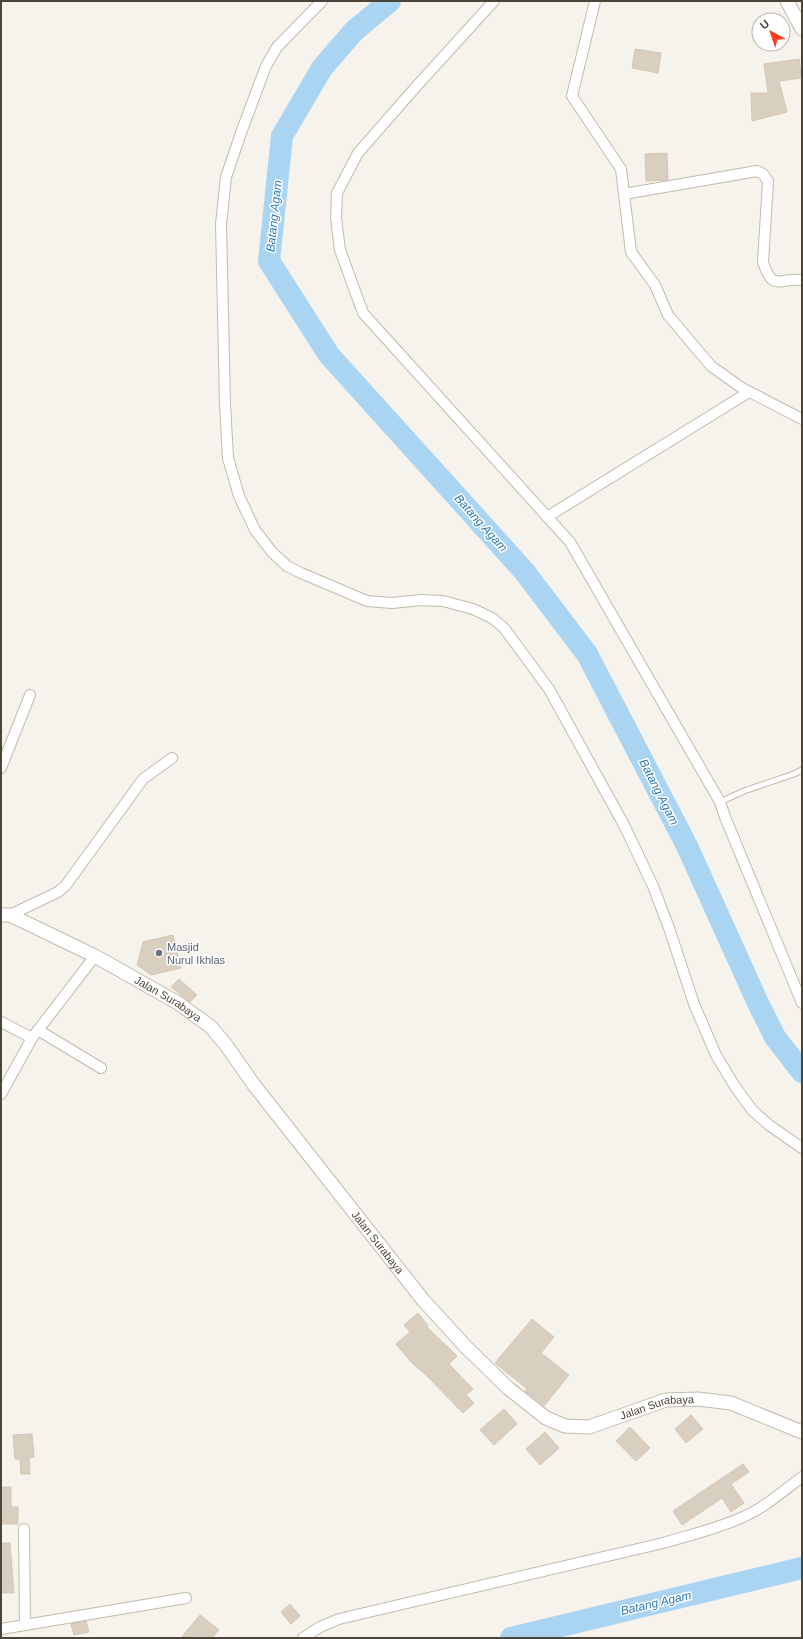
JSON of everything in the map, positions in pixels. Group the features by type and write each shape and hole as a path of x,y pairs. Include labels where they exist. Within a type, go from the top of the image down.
{"street":[{"path":"322,1 277,47 264,74 242,130 226,177 221,224 225,404 228,458 239,496 255,530 272,552 288,566 301,573 367,602 385,603 443,600 472,609 492,618 504,628 548,689 624,825 653,886 669,928 694,1004 716,1055 734,1085 752,1110 769,1125 802,1148"},
{"path":"494,1 399,105 358,153 337,193 336,218 340,250 363,312 570,542 720,802 802,1003"},
{"path":"595,1 572,96 621,169 631,252 655,285 668,315 711,366 742,388 802,418"},
{"path":"787,1 802,29"},
{"path":"624,194 757,171 763,174 768,181 763,262 766,273 771,279 778,282 802,280"},
{"path":"547,517 749,392"},
{"path":"1,768 30,695"},
{"path":"4,914 58,892 66,885 143,779 172,758"},
{"name":"Jalan Surabaya","path":"4,914 96,956 178,1003 211,1027 226,1045 254,1085 423,1300 466,1347 508,1388 546,1418 565,1426 589,1427 666,1400 698,1399 731,1403 802,1432"},
{"path":"1,1094 32,1038 96,956"},
{"path":"1,1022 32,1038"},
{"path":"38,1030 100,1068"},
{"path":"303,1638 320,1627 339,1619 663,1543 709,1530 744,1517 764,1505 802,1477"},
{"path":"24,1529 25,1625"},
{"path":"1,1629 186,1598"}],"lane":[{"path":"720,802 744,791 802,770"}],"building":[{"path":"635,49 661,53 658,73 632,68"},
{"path":"799,59 802,78 779,81 787,112 752,121 751,93 768,93 764,64"},
{"path":"667,153 668,180 646,181 645,154"},
{"name":"Masjid Nurul Ikhlas","path":"173,935 181,968 151,975 137,965 143,942"},
{"path":"179,979 197,995 190,1002 171,987"},
{"path":"418,1313 428,1326 427,1327 457,1356 449,1364 473,1389 466,1395 474,1403 463,1413 427,1376 412,1363 396,1344 410,1332 404,1325"},
{"path":"532,1319 554,1337 541,1353 569,1375 544,1406 525,1391 527,1389 495,1363"},
{"path":"504,1409 517,1424 494,1445 480,1430"},
{"path":"691,1415 703,1429 686,1443 675,1429"},
{"path":"630,1427 650,1448 636,1461 616,1441"},
{"path":"545,1432 559,1448 540,1465 526,1449"},
{"path":"32,1434 34,1457 29,1458 30,1474 21,1474 20,1459 15,1459 13,1435"},
{"path":"743,1464 749,1472 731,1484 744,1503 731,1512 722,1498 682,1525 673,1511"},
{"path":"1,1487 11,1487 11,1507 18,1507 18,1524 1,1524"},
{"path":"1,1543 10,1543 14,1593 1,1593"},
{"path":"290,1604 300,1616 291,1624 281,1612"},
{"path":"200,1615 219,1630 212,1638 181,1638"},
{"path":"86,1621 89,1632 74,1635 71,1624"}],"waterway":[{"name":"Batang Agam","path":"390,1 354,31 322,68 282,136 269,261 329,355 524,571 587,654 687,846 758,1003 775,1037 802,1072"},
{"name":"Batang Agam","path":"511,1638 802,1568"}],"place":[{"name":"Masjid Nurul Ikhlas","path":"159,953"}]}
